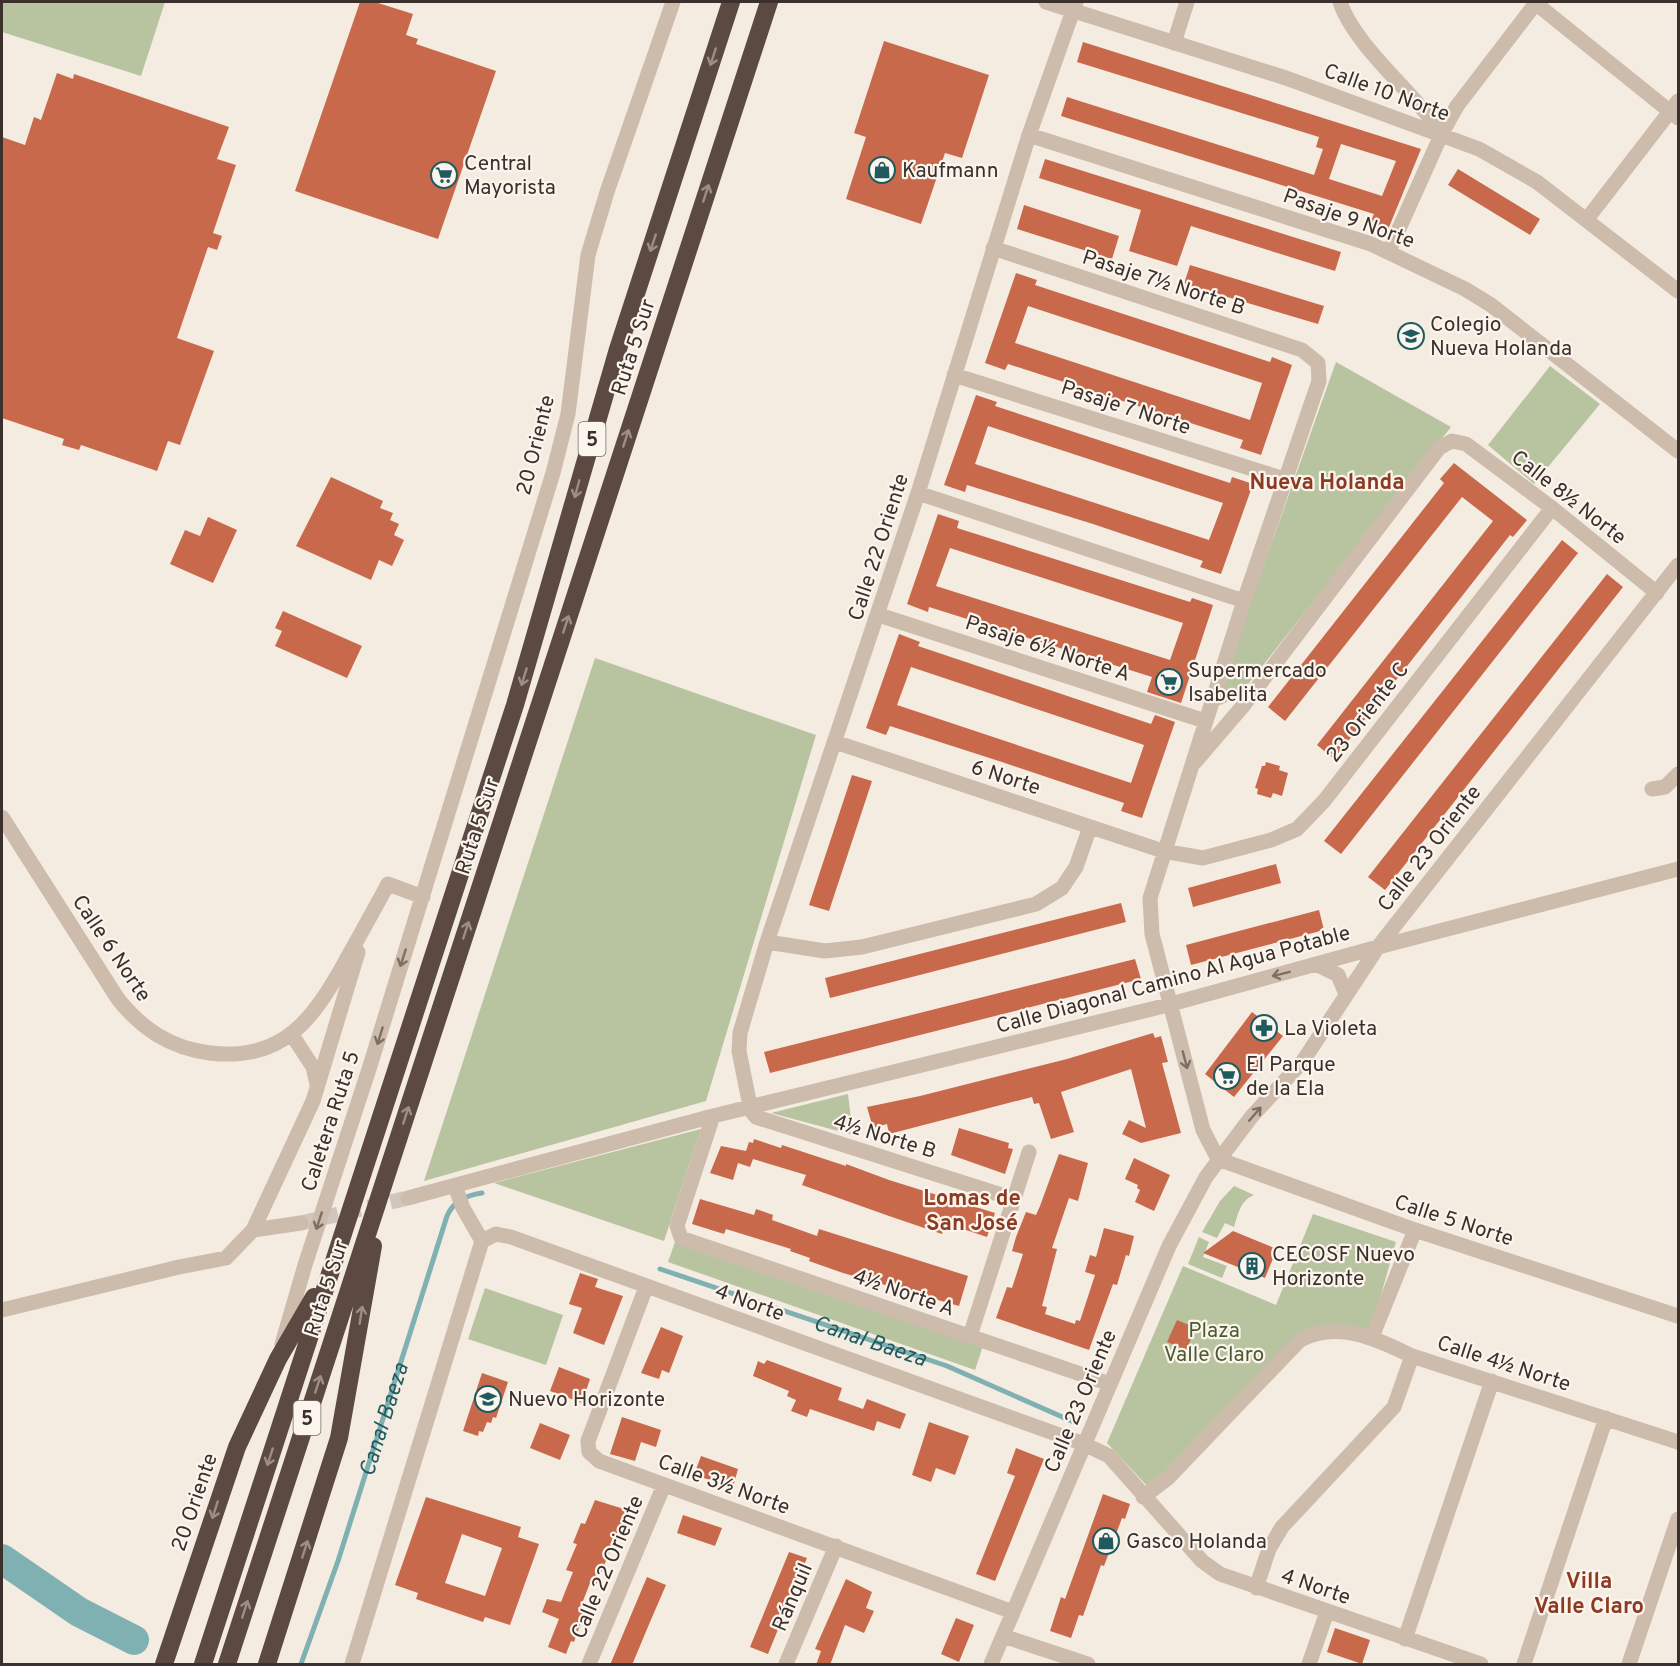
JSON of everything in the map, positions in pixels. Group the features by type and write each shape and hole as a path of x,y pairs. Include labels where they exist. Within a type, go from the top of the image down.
{"highway":[{"name":"Ruta 5 Sur","path":"203,1665 515,705 618,349 731,2"},
{"name":"Ruta 5 Sur","path":"227,1665 769,2"},
{"path":"267,1665 339,1438 387,1171"},
{"name":"20 Oriente","path":"164,1665 227,1472 248,1420 340,1242"}],"street":[{"name":"20 Oriente","path":"423,897 562,442 572,390 583,282 596,225 673,2"},
{"name":"Calle 10 Norte","path":"1046,2 1074,6 1174,43 1286,78 1442,133 1512,165 1587,219 1678,291"},
{"path":"1174,43 1187,2"},
{"path":"1340,2 1344,15 1366,45 1425,109 1442,133"},
{"path":"1389,251 1442,133 1470,87 1535,2 1676,110 1587,219"},
{"name":"Calle 22 Oriente","path":"750,1107 738,1041 767,942 879,615 1029,135 1074,6"},
{"name":"Pasaje 9 Norte","path":"1029,135 1389,251 1465,289 1491,305 1678,451"},
{"name":"Pasaje 7½ Norte B","path":"993,248 1302,350 1318,363 1319,381 1284,479"},
{"name":"Pasaje 7 Norte","path":"954,375 1284,479"},
{"name":"Calle 8½ Norte","path":"1191,766 1243,706 1439,448 1452,441 1466,444 1552,508 1657,593"},
{"path":"1218,1159 1205,1137 1170,1004 1150,920 1152,888 1284,479"},
{"path":"918,493 1244,601"},
{"name":"23 Oriente C","path":"1163,851 1203,858 1272,840 1297,828 1324,801 1552,508"},
{"name":"Calle 23 Oriente","path":"991,1665 1184,1212 1218,1159 1252,1116 1303,1061 1378,946 1678,565"},
{"name":"Pasaje 6½ Norte A","path":"879,615 1205,721"},
{"name":"6 Norte","path":"835,742 1163,851"},
{"path":"1652,789 1665,787 1678,774"},
{"name":"Calle 6 Norte","path":"2,817 118,999 133,1018 152,1033 174,1045 223,1055 266,1048 292,1035 315,1014 388,884 423,897"},
{"path":"767,942 825,951 862,947 1036,904 1062,888 1076,867 1090,826"},
{"name":"Calle Diagonal Camino Al Agua Potable","path":"408,1198 459,1196 713,1116 1170,1004 1318,965 1378,946 1678,869"},
{"name":"Caletera Ruta 5","path":"278,1359 305,1265 423,897"},
{"path":"2,1310 179,1267 226,1258 253,1230 317,1087 367,922"},
{"path":"1318,965 1338,975 1346,994"},
{"path":"292,1035 313,1067 317,1087"},
{"name":"4½ Norte B","path":"750,1107 753,1114 761,1119 1014,1199"},
{"name":"4½ Norte A","path":"713,1116 677,1226 678,1234 685,1240 1110,1384"},
{"path":"970,1336 1029,1152"},
{"name":"Calle 5 Norte","path":"1218,1159 1416,1230 1677,1310"},
{"path":"352,1665 482,1241 459,1196"},
{"path":"253,1230 301,1222"},
{"path":"1372,1337 1416,1230"},
{"name":"4 Norte","path":"482,1241 496,1234 511,1237 646,1287 1085,1441 1109,1456 1143,1497 1210,1568 1230,1579 1481,1665"},
{"name":"Calle 3½ Norte","path":"646,1287 588,1441 589,1452 599,1461 1013,1611"},
{"name":"Calle 4½ Norte","path":"1143,1497 1168,1478 1300,1340 1316,1332 1372,1337 1412,1356 1678,1443"},
{"path":"1256,1588 1273,1541 1282,1527 1394,1407 1412,1356"},
{"path":"1405,1639 1492,1381"},
{"path":"1524,1665 1606,1418"},
{"name":"Calle 22 Oriente","path":"589,1665 664,1485"},
{"path":"1629,1665 1678,1518"},
{"name":"Ránquil","path":"786,1665 836,1546"},
{"path":"1309,1665 1327,1612"},
{"path":"1003,1636 1088,1665"}],"green space":[{"path":"2,2 165,2 141,76 2,32"},
{"path":"1336,362 1451,427 1238,697 1213,708"},
{"path":"1550,366 1600,404 1534,484 1488,445"},
{"path":"595,658 816,735 706,1101 424,1181"},
{"path":"848,1094 853,1135 771,1113"},
{"path":"701,1129 664,1241 494,1183"},
{"path":"1234,1186 1254,1195 1243,1204 1234,1227 1225,1223 1217,1238 1202,1232 1220,1201"},
{"name":"Plaza Valle Claro","path":"1313,1214 1396,1242 1369,1337 1315,1330 1149,1488 1107,1443 1183,1266 1276,1305"},
{"path":"1199,1237 1209,1242 1203,1257 1227,1266 1222,1278 1188,1264"},
{"path":"675,1242 983,1346 975,1370 668,1262"},
{"path":"485,1288 563,1315 546,1365 468,1339"}],"building":[{"path":"360,2 375,2 413,14 406,35 418,39 416,44 496,71 438,239 295,191"},
{"path":"884,41 989,75 962,158 945,153 921,224 846,199 866,137 854,133"},
{"path":"1083,42 1421,149 1387,232 1369,225 1374,214 1061,116 1067,97 1314,175 1323,149 1316,147 1319,137 1077,62","holes":["1341,144 1396,161 1382,196 1329,179"]},
{"path":"57,73 73,79 74,74 229,127 217,159 236,165 213,233 222,236 217,250 208,247 177,338 214,351 180,445 168,441 157,471 81,445 79,450 62,445 64,439 2,418 2,137 25,145 34,117 41,120"},
{"path":"1045,159 1341,252 1335,271 1191,226 1177,266 1129,251 1141,210 1039,178"},
{"path":"1458,169 1540,219 1530,235 1448,185"},
{"path":"1024,205 1119,236 1112,259 1017,229"},
{"path":"1190,265 1324,306 1318,324 1184,284"},
{"path":"1016,273 1037,280 1035,285 1270,362 1272,357 1292,365 1261,455 1240,448 1243,440 1008,364 1005,370 985,363","holes":["1028,306 1262,383 1250,420 1015,343"]},
{"path":"976,395 997,402 995,406 1230,483 1232,477 1253,484 1221,574 1200,567 1203,561 1093,524 967,485 965,492 944,485","holes":["988,426 1223,503 1209,540 975,464"]},
{"path":"1454,463 1527,520 1513,537 1510,535 1334,759 1317,745 1493,521 1462,497 1285,721 1268,707 1444,483 1440,479"},
{"path":"331,477 383,501 380,508 393,513 390,520 399,524 394,535 404,540 392,566 379,560 371,580 296,546"},
{"path":"938,514 959,521 957,528 1190,602 1192,598 1213,605 1181,703 1147,692 1152,677 929,607 928,612 907,604","holes":["950,548 1183,623 1170,660 936,586"]},
{"path":"208,517 237,530 213,583 170,564 185,530 200,536"},
{"path":"1562,540 1578,553 1341,854 1324,841"},
{"path":"1607,574 1623,587 1385,890 1368,877"},
{"path":"283,611 362,646 347,678 275,646 282,631 275,628"},
{"path":"899,634 920,642 918,646 1151,724 1155,715 1175,722 1142,818 1121,811 1124,803 1002,762 890,726 886,735 866,728","holes":["911,667 1144,745 1131,783 897,705"]},
{"path":"1266,762 1280,766 1279,770 1288,773 1282,796 1273,793 1271,798 1257,794 1258,789 1255,788 1262,766 1265,766"},
{"path":"852,775 872,781 829,911 809,905"},
{"path":"1276,864 1281,883 1193,907 1188,888"},
{"path":"1121,903 1126,922 830,998 825,978"},
{"path":"1319,910 1324,930 1191,965 1186,945"},
{"path":"1135,959 1141,979 770,1073 764,1052"},
{"path":"1252,1012 1283,1036 1234,1097 1205,1074"},
{"path":"1153,1033 1155,1038 1161,1036 1168,1062 1162,1063 1181,1133 1141,1143 1122,1134 1129,1120 1146,1128 1131,1069 1061,1092 1074,1132 1051,1139 1039,1103 1034,1104 1032,1097 889,1134 887,1124 873,1128 867,1107 1067,1059"},
{"path":"959,1128 1009,1143 1008,1148 1013,1149 1005,1174 951,1155"},
{"path":"754,1139 781,1148 782,1145 846,1166 846,1164 995,1213 987,1237 945,1223 942,1234 802,1185 806,1175 753,1159 750,1167 738,1163 733,1180 710,1173 721,1146 746,1151 749,1142 753,1143"},
{"path":"1059,1154 1088,1163 1078,1201 1069,1198 1052,1248 1057,1249 1042,1306 1047,1307 1045,1314 1075,1324 1076,1320 1080,1321 1095,1275 1085,1272 1090,1255 1096,1257 1104,1228 1134,1236 1129,1256 1126,1255 1117,1285 1113,1284 1089,1350 996,1318 1007,1287 1012,1288 1023,1254 1012,1251 1016,1237 1026,1212 1036,1215"},
{"path":"1134,1158 1170,1175 1154,1211 1135,1202 1140,1190 1137,1188 1138,1185 1125,1179"},
{"path":"700,1199 754,1215 756,1209 773,1215 772,1220 817,1236 819,1229 968,1276 959,1306 843,1273 809,1261 810,1258 790,1251 791,1249 726,1229 724,1234 692,1224"},
{"name":"CECOSF Nuevo Horizonte","path":"1233,1231 1277,1249 1265,1278 1203,1253"},
{"path":"580,1273 598,1279 595,1287 623,1296 604,1345 573,1333 582,1308 569,1304"},
{"path":"1177,1320 1196,1328 1186,1350 1167,1342"},
{"path":"661,1327 683,1336 669,1373 662,1370 659,1379 641,1373"},
{"path":"767,1360 842,1388 838,1400 863,1409 867,1399 906,1414 900,1429 877,1421 874,1431 810,1409 807,1417 791,1411 796,1400 787,1396 789,1391 753,1376 758,1361 764,1364"},
{"path":"559,1367 590,1379 582,1403 550,1391"},
{"name":"Nuevo Horizonte","path":"482,1373 508,1382 496,1418 493,1417 491,1423 487,1422 483,1432 479,1431 478,1436 463,1431"},
{"path":"622,1417 661,1430 656,1447 641,1442 635,1461 610,1454"},
{"path":"929,1422 969,1436 955,1475 936,1468 931,1482 912,1475"},
{"path":"540,1423 570,1435 560,1460 530,1448"},
{"path":"1016,1448 1044,1459 995,1581 976,1574 1015,1476 1007,1473"},
{"path":"701,1456 738,1469 733,1487 694,1475"},
{"path":"1103,1494 1130,1504 1125,1519 1122,1518 1104,1566 1101,1565 1083,1616 1079,1615 1071,1638 1050,1631 1061,1597 1065,1599"},
{"path":"426,1497 521,1527 518,1537 539,1544 510,1625 485,1617 483,1622 416,1599 418,1593 395,1585","holes":["462,1534 502,1548 485,1596 445,1583"]},
{"path":"595,1500 627,1510 596,1585 590,1583 581,1606 586,1608 574,1642 571,1641 566,1654 548,1647 559,1619 542,1612 547,1599 561,1602 573,1572 566,1570 577,1544 573,1543 581,1523 585,1524"},
{"path":"683,1515 722,1528 715,1546 677,1533"},
{"path":"789,1552 807,1558 768,1654 750,1647"},
{"path":"647,1577 666,1585 632,1665 610,1665"},
{"path":"846,1579 872,1592 866,1608 874,1611 864,1633 845,1625 830,1665 816,1665 821,1651 815,1649"},
{"path":"956,1618 974,1625 959,1662 941,1654"},
{"path":"1335,1628 1370,1640 1362,1664 1327,1652"}],"waterway":[{"name":"Canal Baeza","path":"301,1664 338,1561 447,1216 461,1200 482,1193"},
{"name":"Canal Baeza","path":"660,1269 947,1366 1076,1423"},
{"name":"Canal Baeza","path":"2,1559 79,1612 134,1640"}],"tunnel":[{"path":"301,1223 408,1198"}],"place":[{"name":"Kaufmann","path":"882,170"},
{"name":"Central Mayorista","path":"444,175"},
{"name":"Colegio Nueva Holanda","path":"1411,336"},
{"name":"Supermercado Isabelita","path":"1169,682"},
{"name":"La Violeta","path":"1264,1028"},
{"name":"El Parque de la Ela","path":"1227,1076"},
{"name":"CECOSF Nuevo Horizonte","path":"1252,1266"},
{"name":"Nuevo Horizonte","path":"488,1399"},
{"name":"Gasco Holanda","path":"1106,1541"}],"district":[{"name":"Nueva Holanda","path":"1327,481"},
{"name":"Lomas de San José","path":"972,1210"},
{"name":"Villa Valle Claro","path":"1589,1592"}]}
